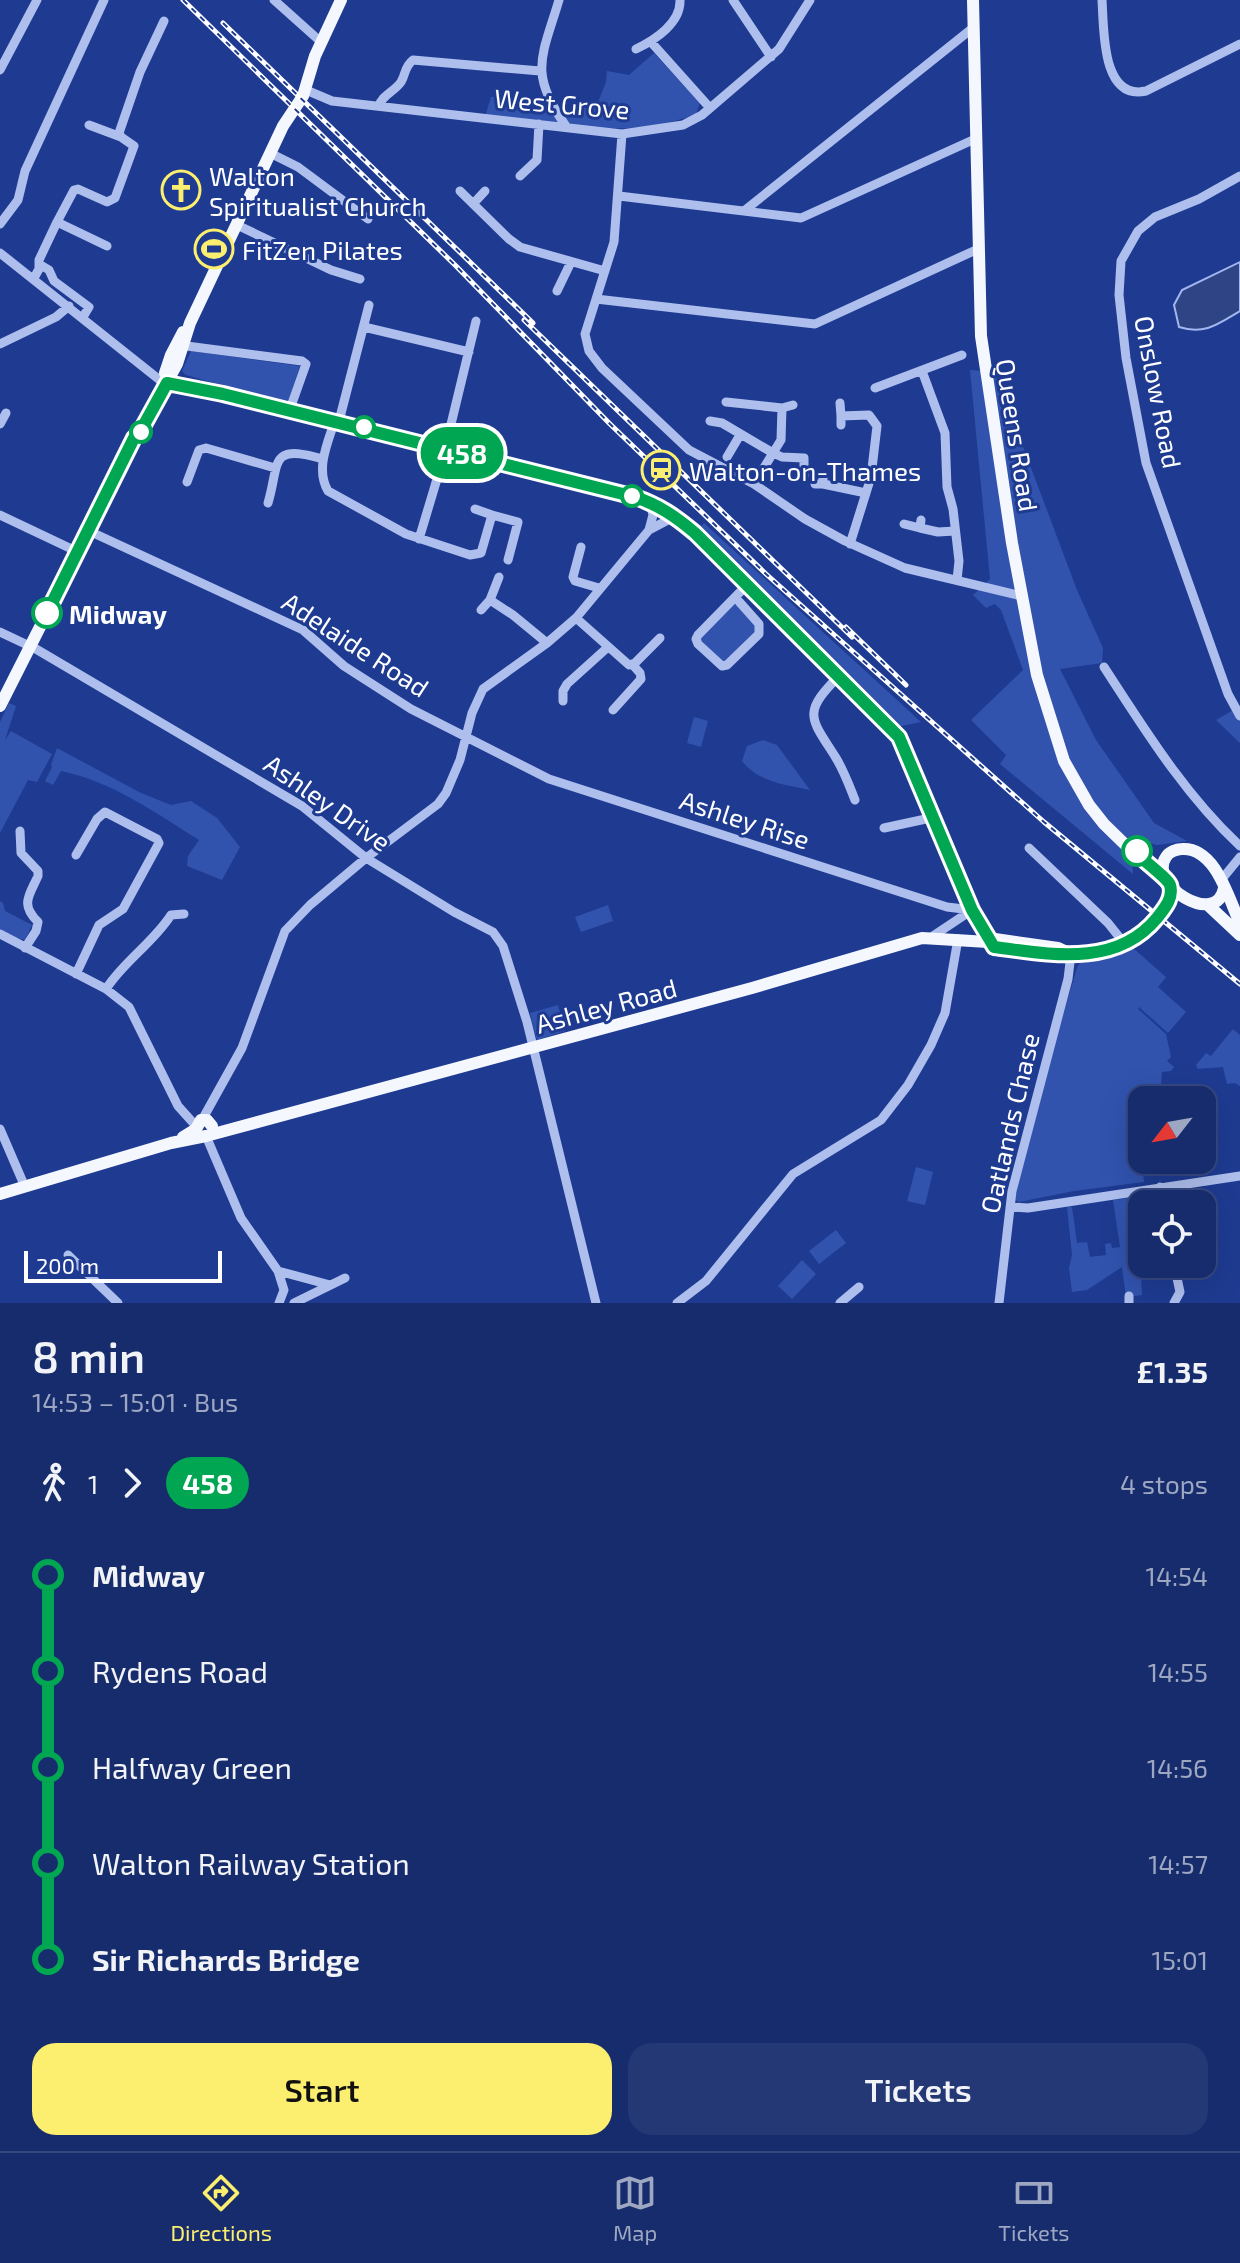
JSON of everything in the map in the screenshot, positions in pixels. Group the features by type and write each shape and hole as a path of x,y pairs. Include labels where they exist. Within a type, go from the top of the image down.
{"main road":[{"path":"0,706 166,379 283,126 306,90 310,69 341,0"},
{"name":"Queens Road","path":"973,0 978,249 985,369 1037,675 1064,761 1078,788 1099,819 1167,881"},
{"name":"Queens Road","path":"1130,847 1151,857 1166,855"},
{"path":"1240,923 1223,884 1208,860 1186,849 1177,849 1166,855 1163,866 1167,881 1167,906 1178,901 1208,905 1240,935"},
{"path":"1167,881 1191,901"},
{"path":"1208,905 1221,898 1223,884"},
{"name":"Ashley Road","path":"203,1128 235,1127 738,992 933,936 1064,956 1091,954 1124,943 1148,929 1167,906"},
{"path":"0,1194 171,1143 203,1128"}],"street":[{"path":"0,70 37,0"},
{"path":"274,0 321,42"},
{"path":"559,0 540,71 551,105 566,126"},
{"path":"636,49 651,42 676,18 680,0"},
{"path":"733,0 771,57"},
{"name":"West Grove","path":"306,90 332,101 622,134 683,125 710,108 771,57 786,41 810,0"},
{"path":"1102,0 1110,69 1118,83 1130,91 1146,91 1240,44"},
{"path":"0,224 21,193 25,171 84,56 102,4"},
{"path":"121,137 119,133 130,97 164,21"},
{"path":"744,211 974,27"},
{"path":"651,42 710,108"},
{"path":"379,106 380,101 402,80 406,66 413,60 540,71"},
{"path":"520,176 537,160 539,124"},
{"path":"34,278 74,190 107,202 115,198 134,146 121,137 89,125"},
{"path":"622,134 614,242 588,320 585,340 602,368 681,445 754,484 805,519 850,544 905,568 1022,596"},
{"path":"619,196 801,218 975,139"},
{"path":"270,153 298,167 368,219"},
{"name":"Onslow Road","path":"1240,176 1199,199 1155,217 1138,231 1121,261 1119,295 1126,358 1146,463 1228,694 1240,716"},
{"path":"460,191 514,243 528,250 605,271"},
{"path":"473,204 485,191"},
{"path":"759,213 761,198"},
{"path":"57,222 107,246"},
{"path":"237,225 331,270 360,279"},
{"path":"596,299 815,324 978,249"},
{"path":"0,253 166,379 650,502 680,520 899,737 988,942"},
{"path":"557,291 571,262"},
{"path":"39,264 49,270 54,281 89,307 83,317"},
{"path":"369,305 323,459 322,474 328,491 419,539 475,555 483,549 492,515"},
{"path":"0,344 56,317 69,306"},
{"path":"419,539 446,449 476,321"},
{"path":"364,327 469,352"},
{"path":"180,346 302,361 306,364 290,409"},
{"path":"875,388 962,355"},
{"path":"922,371 945,433 947,487 959,561 957,580"},
{"path":"726,402 782,408 793,405"},
{"path":"840,403 841,421 869,415 877,426 871,477 850,544"},
{"path":"754,484 781,440 782,408"},
{"path":"0,424 6,413"},
{"path":"710,421 722,423 782,457 804,458 804,476"},
{"path":"727,457 740,435"},
{"path":"187,482 202,448 275,468"},
{"path":"268,503 275,468 292,451 323,459"},
{"path":"871,477 883,478"},
{"path":"820,481 866,493"},
{"path":"649,530 653,515 650,502"},
{"path":"475,509 518,522 508,560"},
{"path":"0,515 78,552"},
{"path":"203,1128 211,1103 242,1048 285,931 310,905 366,858 438,804 460,760 477,698 483,689 576,618 649,530 668,520 680,520"},
{"path":"904,524 920,524 938,532 955,531"},
{"name":"Adelaide Road","path":"89,531 303,630 363,679 411,709 466,736"},
{"path":"581,547 573,577 575,581 599,588"},
{"path":"481,610 490,600 499,577"},
{"path":"735,597 761,629 727,665 722,666 696,639 735,597 747,585"},
{"path":"490,600 547,643"},
{"path":"576,618 640,673 641,679 613,710"},
{"path":"0,632 31,646"},
{"path":"632,664 660,638"},
{"name":"Ashley Drive","path":"31,646 302,806 366,858 493,932 503,946 533,1048 596,1303"},
{"path":"563,701 558,690 608,647"},
{"path":"1104,667 1158,750 1216,823 1240,846"},
{"path":"839,676 815,704 813,721 843,772 855,800"},
{"name":"Ashley Rise","path":"466,736 549,779 947,907 972,910"},
{"path":"76,855 97,819 105,812 157,839 159,843 123,909 99,925 76,974"},
{"path":"884,828 935,817"},
{"path":"20,831 18,845 21,853 38,871 27,902 29,913 38,922 25,948"},
{"path":"1029,848 1108,923 1124,943"},
{"path":"1208,860 1216,864 1238,859"},
{"path":"1223,884 1238,859"},
{"path":"933,936 972,910"},
{"path":"106,989 115,975 171,915 184,914"},
{"path":"0,934 106,989 122,1000 135,1016 178,1106 203,1128 243,1221 278,1271 284,1290 279,1303"},
{"path":"677,1303 706,1281 793,1174 881,1120 923,1059 945,1013 958,939"},
{"name":"Oatlands Chase","path":"999,1303 1019,1158 1068,979 1071,954"},
{"path":"0,1129 25,1187"},
{"path":"1010,1207 1028,1208 1240,1176"},
{"path":"68,1255 118,1303"},
{"path":"278,1271 330,1285"},
{"path":"294,1303 345,1278"},
{"path":"1174,1303 1180,1292 1177,1278"},
{"path":"840,1303 859,1287"}],"shaded area":[{"path":"654,53 700,103 696,114 645,127 618,128 485,117 491,97 542,97 564,112 597,105 607,71 629,75"},
{"path":"1240,262 1240,311 1204,329 1179,327 1174,305 1182,290"},
{"path":"191,351 300,366 287,404 186,375 182,371"},
{"path":"970,370 995,372 1077,590 1103,648 1102,663 1060,669 1096,740 1154,823 1187,841 1157,845 1131,838 1133,874 1000,764 1006,755 971,720 1023,670 1001,610 995,604 986,608 973,595 990,579"},
{"path":"704,523 921,722 897,727 700,528"},
{"path":"733,604 759,630 725,663 698,639"},
{"path":"9,703 16,706 5,740 11,731 52,754 37,782 28,780 0,833 0,722"},
{"path":"1240,706 1240,743 1216,720"},
{"path":"694,717 708,721 701,747 687,743"},
{"path":"763,740 777,745 810,790 773,782 756,774 742,761 747,746"},
{"path":"57,748 141,793 171,805 191,801 217,818 240,847 222,880 187,866 188,856 199,840 133,799 98,782 61,771 53,785 45,781"},
{"path":"0,901 5,911 32,925 25,940 0,934"},
{"path":"608,905 613,921 581,932 575,917"},
{"path":"1133,948 1166,977 1158,987 1186,1012 1168,1033 1140,1008 1143,1004 1138,1009 1166,1034 1171,1057 1167,1061 1174,1067 1171,1071 1162,1072 1161,1086 1128,1086 1128,1174 1143,1174 1144,1182 1019,1202 1015,1200 1027,1136 1077,968 1081,961 1107,957"},
{"path":"558,1005 565,1031 537,1040 530,1013"},
{"path":"1233,1029 1240,1035 1240,1086 1227,1084 1223,1067 1198,1069 1196,1065 1206,1053 1211,1056"},
{"path":"916,1167 933,1172 925,1205 907,1201"},
{"path":"1128,1198 1128,1278 1141,1278 1142,1295 1126,1297 1122,1267 1087,1290 1072,1292 1067,1207 1072,1207 1077,1243 1087,1242 1090,1257 1106,1255 1105,1244 1111,1243 1112,1248 1120,1247 1113,1200"},
{"path":"836,1230 846,1243 819,1264 809,1251"},
{"path":"802,1260 816,1274 792,1299 778,1286"}],"railway":[{"path":"183,0 456,266 610,424 766,574 1044,822 1240,984"},
{"path":"223,23 533,323"},
{"path":"524,320 852,637"},
{"path":"846,627 906,685"}],"bus line":[{"name":"458","path":"47,613 134,438 161,391 167,383 206,390 635,497 672,514 695,533 899,737 972,910 988,942 994,947 1064,956 1082,955 1140,935 1168,904 1170,885 1130,847 1137,851"}],"place":[{"name":"Walton Spiritualist Church","path":"181,190"},
{"name":"FitZen Pilates","path":"214,249"},
{"name":"Walton-on-Thames","path":"661,470"},
{"name":"Midway","path":"47,613"}]}
